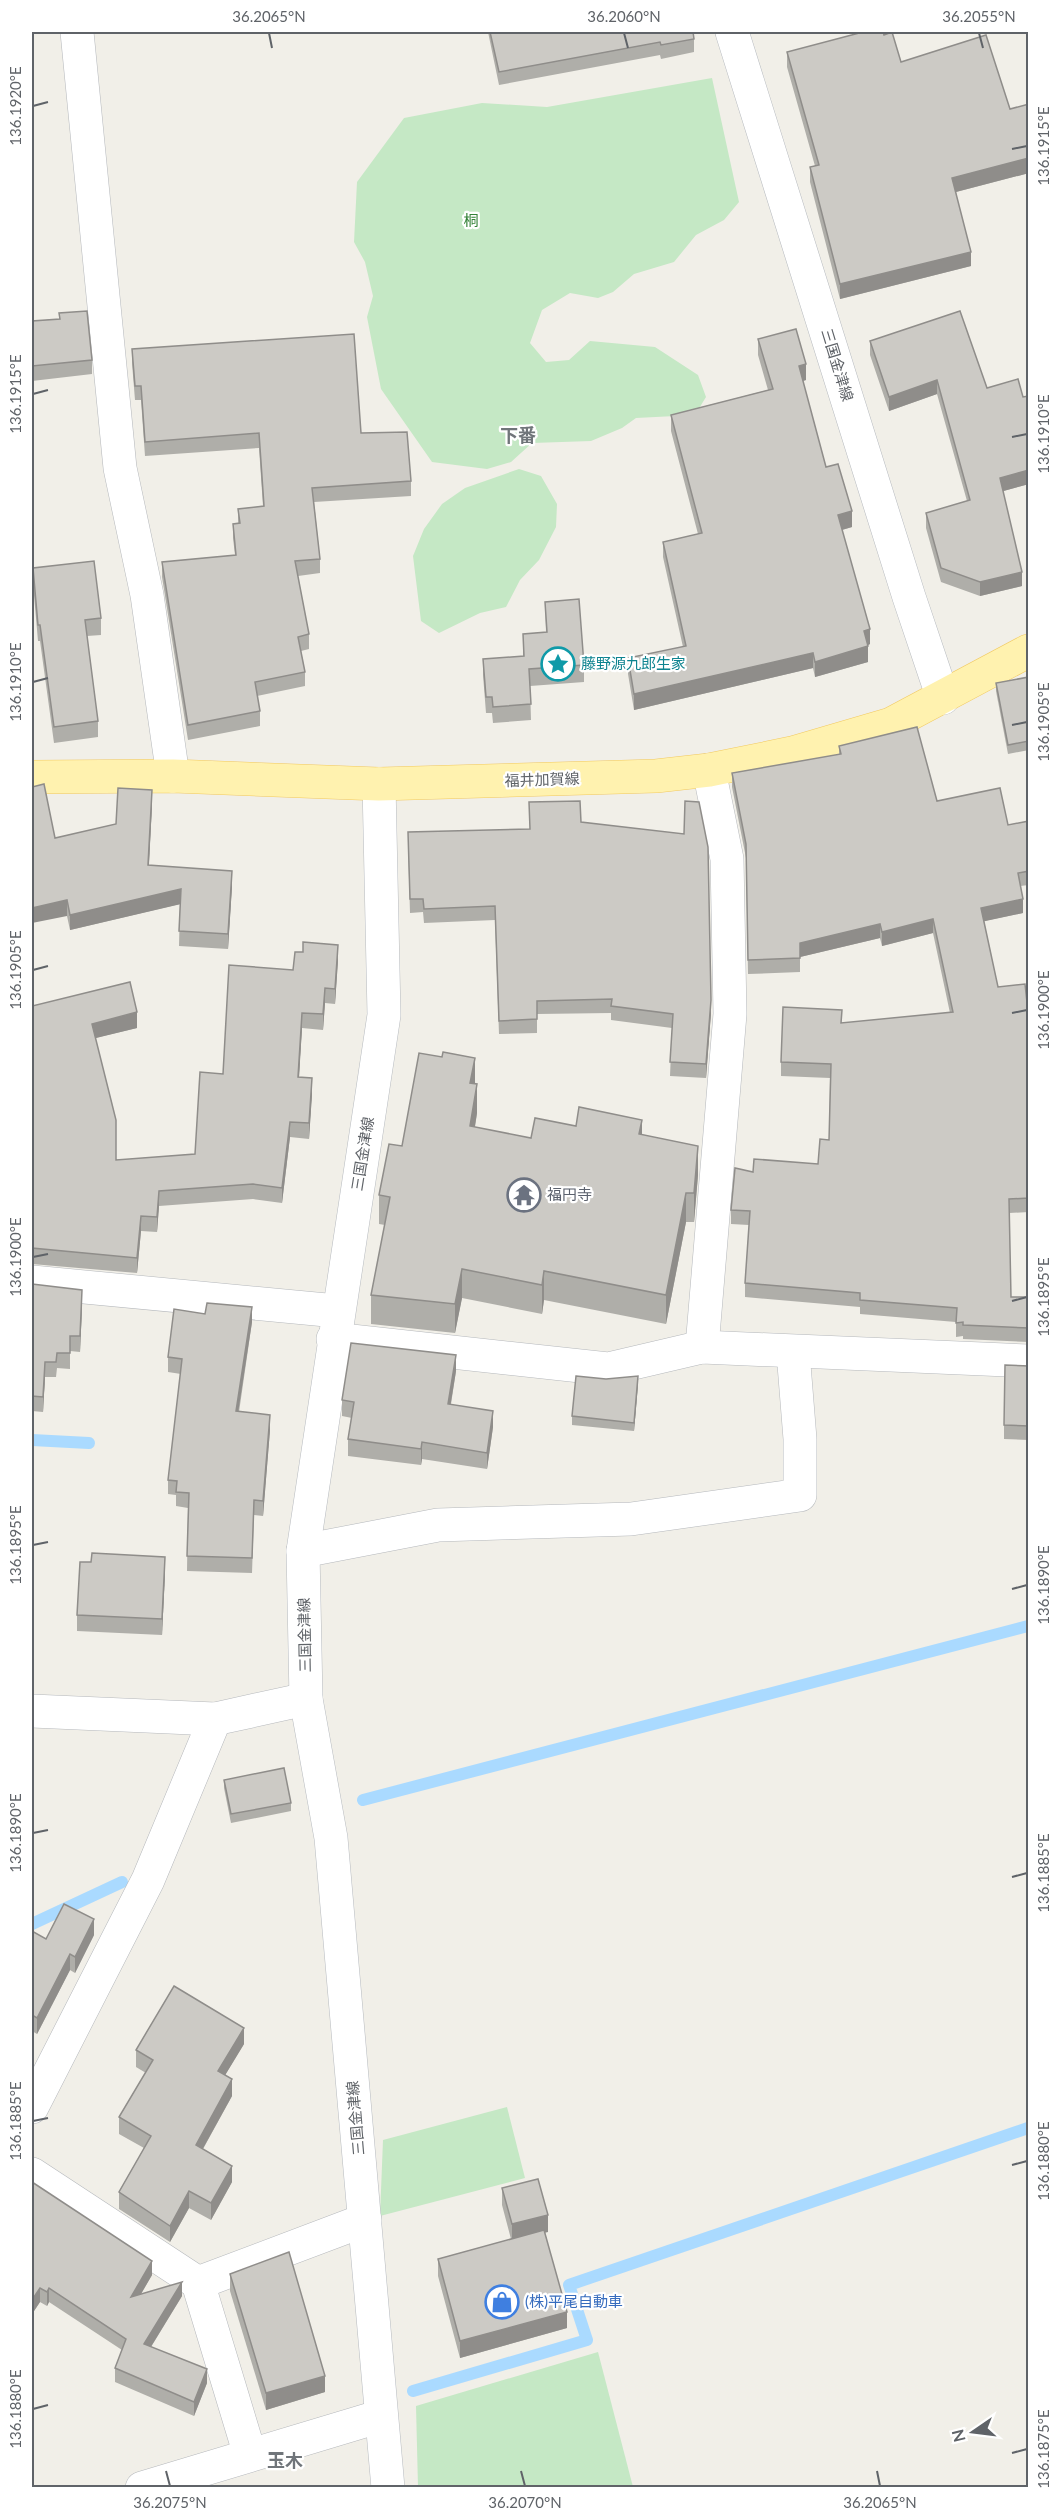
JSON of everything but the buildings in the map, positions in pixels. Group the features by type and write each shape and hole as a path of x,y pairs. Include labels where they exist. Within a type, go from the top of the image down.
{"main road":[{"name":"福井加賀線","path":"32,777 173,776 379,784 656,776 709,770 792,753 902,719 1029,651"}],"street":[{"path":"77,32 120,468 147,595 173,776"},
{"name":"三国金津線","path":"732,32 909,597 943,698"},
{"path":"702,1347 730,1014 727,859 709,770"},
{"name":"三国金津線","path":"379,784 384,1015 335,1325 303,1551 306,1700 331,1838 388,2487"},
{"path":"32,1282 335,1325 608,1369 702,1347 1029,1361"},
{"path":"303,1551 438,1525 631,1520 800,1495 800,1439 793,1352"},
{"path":"32,1711 215,1719 306,1700"},
{"path":"32,2108 148,1880 215,1719"},
{"path":"32,2174 198,2283 250,2455"},
{"path":"198,2283 365,2220"},
{"path":"142,2487 381,2416"}],"green space":[{"name":"桐","path":"712,78 739,202 724,220 696,235 674,262 634,274 613,292 598,298 570,293 542,310 530,343 546,362 569,360 590,341 655,347 698,375 706,397 695,415 636,418 622,428 591,441 532,443 511,462 487,469 432,462 381,389 367,317 373,296 365,262 354,242 357,182 404,118 482,103 547,107"},
{"path":"519,469 541,476 557,504 556,527 539,560 520,580 506,607 480,613 439,633 421,621 413,556 424,529 442,504 465,488"},
{"path":"507,2107 525,2178 380,2216 383,2140"},
{"path":"598,2352 633,2487 418,2487 416,2406"}],"waterway":[{"path":"32,1440 89,1443"},
{"path":"363,1800 1028,1626"},
{"path":"32,1924 122,1882"},
{"path":"413,2391 587,2340 569,2285 1028,2128"}],"place":[{"name":"藤野源九郎生家","path":"558,664"},
{"name":"福円寺","path":"524,1195"},
{"name":"(株)平尾自動車","path":"502,2302"}],"district":[{"name":"下番","path":"518,436"},
{"name":"玉木","path":"285,2461"}]}
